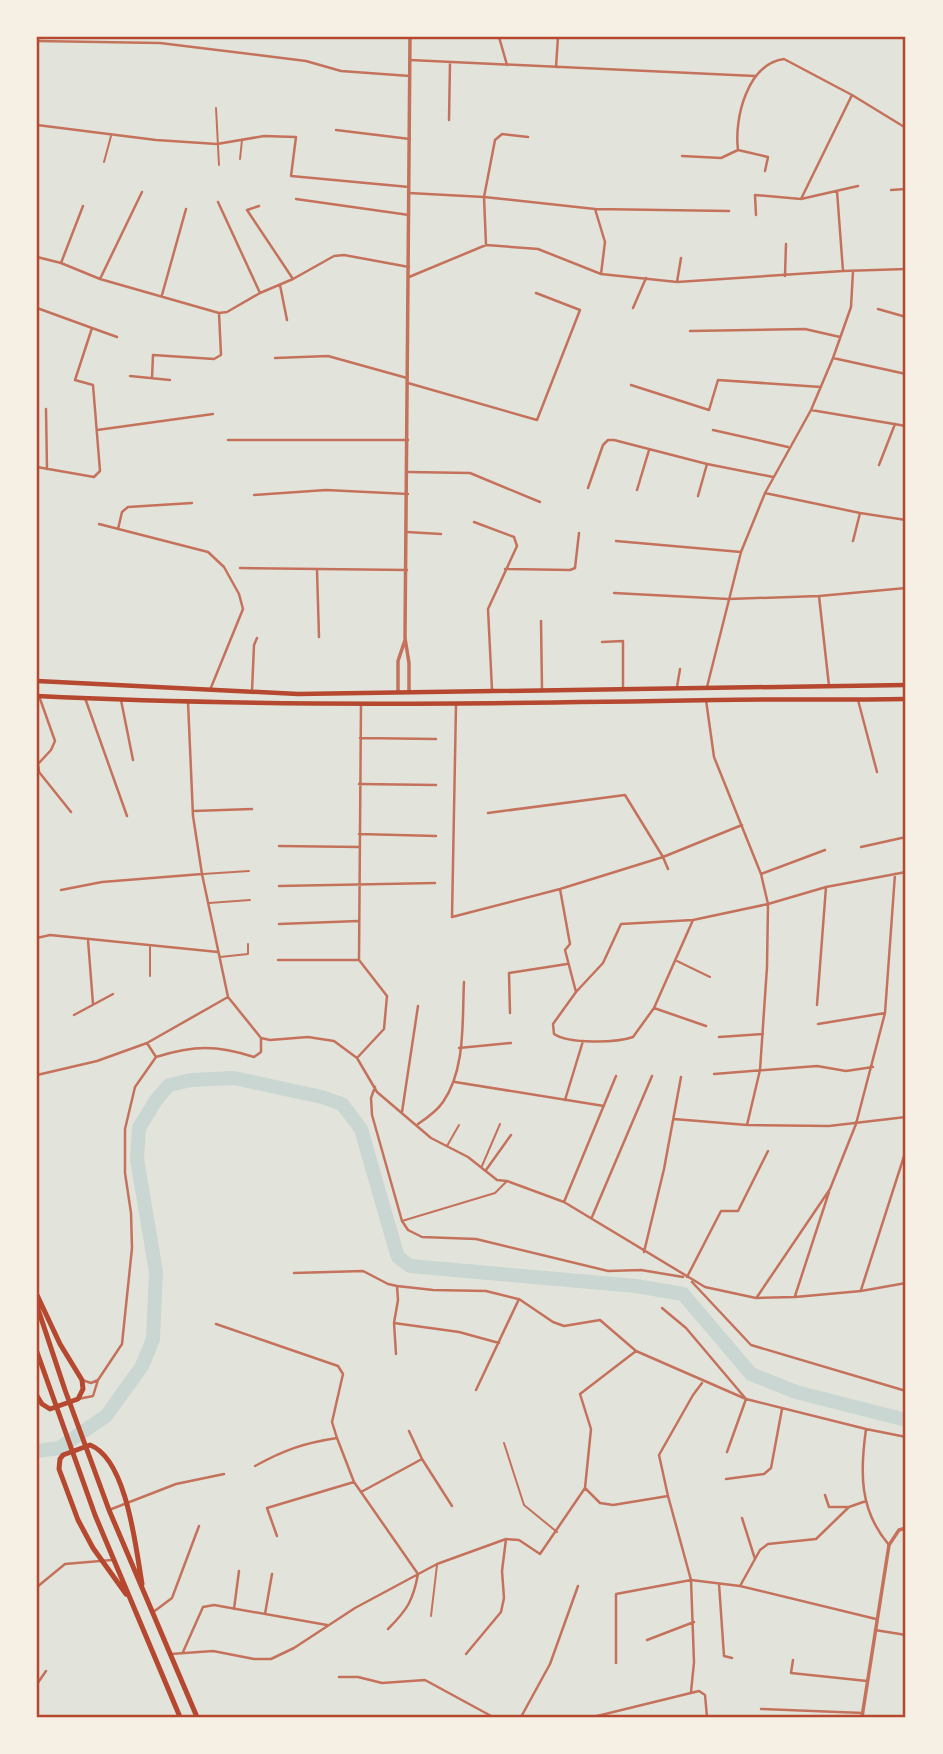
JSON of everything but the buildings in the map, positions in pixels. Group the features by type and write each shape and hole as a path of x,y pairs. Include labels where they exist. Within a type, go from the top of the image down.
{"highway":[{"path":"37,1295 60,1344 82,1380 83,1389 78,1399 50,1409 42,1404 37,1396"},
{"path":"37,1306 109,1510 197,1717"},
{"path":"37,1352 80,1473 180,1717"},
{"path":"132,1601 78,1520 59,1469 63,1455 90,1445 104,1454 113,1468 127,1504 144,1594"}],"main road":[{"path":"37,681 298,694 906,685"},
{"path":"706,688 706,700"},
{"path":"398,692 398,705"},
{"path":"409,692 410,705"},
{"path":"38,696 188,702 398,705 906,699"}],"street":[{"path":"160,43 161,37"},
{"path":"409,692 409,663 405,638 410,37"},
{"path":"499,37 507,65"},
{"path":"556,67 558,37"},
{"path":"37,41 160,43 306,61 341,71 410,76"},
{"path":"738,150 736,132 739,110 755,76 775,60 784,59 852,95 906,128"},
{"path":"410,60 755,76"},
{"path":"449,120 450,61"},
{"path":"801,199 852,95"},
{"path":"37,125 111,135 217,144 264,136 296,137 291,176 409,187"},
{"path":"336,130 410,139"},
{"path":"486,245 484,197 495,140 502,134 528,138"},
{"path":"682,156 721,158 738,150 768,157 765,171"},
{"path":"756,215 755,195 801,199 858,186"},
{"path":"891,190 906,188"},
{"path":"837,191 843,271"},
{"path":"100,279 142,192"},
{"path":"409,193 484,197 595,209 729,211"},
{"path":"296,199 410,215"},
{"path":"218,202 260,293"},
{"path":"61,263 83,206"},
{"path":"258,206 247,210 293,279"},
{"path":"162,295 186,209"},
{"path":"595,209 605,242 601,274"},
{"path":"785,275 786,244"},
{"path":"409,277 486,245 538,249 601,274 677,282 843,271 906,270"},
{"path":"37,257 61,263 100,279 219,313 227,312 334,256 344,255 409,267"},
{"path":"677,282 681,258"},
{"path":"706,688 741,552 765,493 788,447 811,410 833,358 851,307 853,271"},
{"path":"633,308 646,278"},
{"path":"280,285 286,320"},
{"path":"275,358 328,356 537,420 580,310 536,293"},
{"path":"37,308 117,337"},
{"path":"878,309 906,317"},
{"path":"152,378 153,355 214,359 221,355 219,313"},
{"path":"37,467 94,477 100,471 93,385 75,380 92,328"},
{"path":"690,331 805,329 840,337"},
{"path":"833,358 906,374"},
{"path":"130,376 170,380"},
{"path":"632,385 709,410 718,380 821,387"},
{"path":"46,409 47,469"},
{"path":"811,410 906,426"},
{"path":"97,430 213,414"},
{"path":"879,465 895,424"},
{"path":"713,430 788,447"},
{"path":"228,440 408,440"},
{"path":"588,488 603,445 608,440 773,477"},
{"path":"637,490 649,450"},
{"path":"698,496 707,464"},
{"path":"408,472 470,473 540,502"},
{"path":"254,495 326,490 408,494"},
{"path":"765,493 906,520"},
{"path":"118,529 122,512 128,508 192,503"},
{"path":"853,541 860,513"},
{"path":"474,522 514,537 517,541 488,610 492,690"},
{"path":"99,524 208,552 224,567 239,594 243,609 210,690"},
{"path":"407,532 441,534"},
{"path":"505,569 575,568 579,533"},
{"path":"616,541 741,552"},
{"path":"240,568 407,570"},
{"path":"317,569 319,637"},
{"path":"614,593 728,599 819,596 906,588"},
{"path":"819,596 829,686"},
{"path":"541,621 542,689"},
{"path":"252,691 254,645 257,638"},
{"path":"398,692 398,661 405,638"},
{"path":"602,642 623,641 623,688"},
{"path":"677,687 680,669"},
{"path":"38,696 55,741 51,750 38,764 39,772 71,812"},
{"path":"85,698 127,816"},
{"path":"121,700 133,760"},
{"path":"706,700 714,757 761,874 768,904 760,1070 747,1125"},
{"path":"858,700 877,772"},
{"path":"188,702 193,811 202,874 219,957 228,997 261,1038 270,1040 308,1037 334,1041 357,1058 377,1092 418,1124 431,1138 486,1170 497,1180 507,1181 564,1202 592,1217 644,1252 705,1287 756,1298 861,1291 906,1283"},
{"path":"357,1058 384,1029 387,996 359,960 361,704"},
{"path":"456,705 452,917 560,889 663,858 742,825"},
{"path":"360,738 436,739"},
{"path":"359,784 436,785"},
{"path":"488,813 625,795 668,869"},
{"path":"193,811 253,809"},
{"path":"359,834 436,836"},
{"path":"861,847 906,837"},
{"path":"279,846 359,847"},
{"path":"761,874 825,850"},
{"path":"693,920 654,1008 633,1037 583,1041 556,1037 553,1024 576,992 603,963 621,925 693,920 768,904 826,887 906,872"},
{"path":"61,890 102,882 202,874"},
{"path":"795,1297 830,1189 856,1124 886,1013 895,874"},
{"path":"279,886 435,883"},
{"path":"817,1005 826,887"},
{"path":"560,889 570,944 565,950 567,964 576,992"},
{"path":"279,924 358,921"},
{"path":"37,939 50,935 218,952"},
{"path":"88,940 93,1004"},
{"path":"278,960 359,960"},
{"path":"510,1013 509,973 567,964"},
{"path":"418,1124 442,1104 454,1082 464,982"},
{"path":"74,1015 113,993"},
{"path":"37,1075 97,1061 147,1043 228,997"},
{"path":"402,1112 418,1006"},
{"path":"654,1008 706,1026"},
{"path":"818,1024 886,1013"},
{"path":"719,1037 763,1034"},
{"path":"78,1399 93,1396 99,1380 122,1344 129,1287 131,1213 125,1174 125,1129 135,1087 156,1057 181,1049 225,1048 254,1057 261,1052 261,1038"},
{"path":"565,1100 583,1041"},
{"path":"147,1043 156,1057"},
{"path":"459,1048 511,1043"},
{"path":"714,1074 817,1066 846,1071 873,1067"},
{"path":"564,1202 616,1076"},
{"path":"592,1217 652,1076"},
{"path":"644,1252 681,1077"},
{"path":"454,1082 604,1106"},
{"path":"375,1087 371,1098 372,1115 402,1221 408,1230 422,1237 476,1239 608,1271 641,1270 687,1277 751,1345 906,1391"},
{"path":"674,1119 747,1125 856,1124 906,1118"},
{"path":"486,1170 511,1135"},
{"path":"861,1291 906,1150"},
{"path":"687,1277 721,1211 738,1211 768,1151"},
{"path":"756,1298 830,1189"},
{"path":"294,1273 363,1271 397,1286 486,1291 519,1299 553,1322 564,1326 600,1320 636,1351 746,1399 906,1437"},
{"path":"396,1354 394,1323 398,1300 397,1286"},
{"path":"476,1390 519,1299"},
{"path":"662,1308 686,1328 746,1399"},
{"path":"394,1323 459,1332 499,1343"},
{"path":"216,1324 338,1366 343,1374 332,1422 337,1438 354,1482 418,1574 414,1594 406,1611 388,1629"},
{"path":"170,1654 213,1651 271,1659 295,1648 327,1625 437,1564 506,1539 519,1540 540,1554 585,1488 591,1429 580,1394 636,1351"},
{"path":"82,1380 91,1383 99,1380"},
{"path":"691,1692 694,1622 691,1580 659,1455 703,1382"},
{"path":"727,1452 746,1399"},
{"path":"726,1479 764,1474 771,1468 782,1409"},
{"path":"866,1429 860,1466 866,1501 880,1534 889,1545"},
{"path":"409,1431 422,1460 452,1506"},
{"path":"255,1466 307,1442 337,1438"},
{"path":"361,1492 422,1460"},
{"path":"109,1510 176,1484 224,1474"},
{"path":"277,1536 267,1508 354,1482"},
{"path":"585,1488 600,1503 612,1506 668,1496"},
{"path":"825,1495 829,1507 849,1507 866,1501"},
{"path":"740,1587 760,1550 768,1544 817,1539 849,1507"},
{"path":"741,1518 755,1559"},
{"path":"152,1613 172,1598 199,1526"},
{"path":"761,1709 862,1715 889,1545 899,1530 906,1528"},
{"path":"466,1654 501,1612 506,1539"},
{"path":"37,1587 65,1564 116,1560"},
{"path":"234,1609 239,1570"},
{"path":"265,1614 272,1574"},
{"path":"616,1663 616,1594 691,1580 740,1587 877,1619"},
{"path":"719,1584 724,1656 732,1658"},
{"path":"521,1717 550,1664 578,1586"},
{"path":"183,1652 203,1607 214,1605 327,1625"},
{"path":"647,1640 694,1622"},
{"path":"874,1629 906,1635"},
{"path":"793,1660 791,1673 867,1681"},
{"path":"37,1684 46,1671"},
{"path":"339,1677 358,1677 382,1683 425,1680 493,1717"},
{"path":"593,1717 699,1691 705,1695 707,1717"}],"lane":[{"path":"216,108 219,164"},
{"path":"104,162 111,135"},
{"path":"240,159 242,140"},
{"path":"202,874 248,871"},
{"path":"208,903 250,900"},
{"path":"219,957 248,954 248,944"},
{"path":"150,946 150,976"},
{"path":"676,961 710,977"},
{"path":"481,1167 500,1124"},
{"path":"447,1147 459,1125"},
{"path":"402,1221 495,1193 507,1181"},
{"path":"505,1443 524,1505 557,1532"},
{"path":"431,1616 437,1564"},
{"path":"480,1717 484,1713"}],"shaded area":[{"path":"37,37 906,37 906,1717 37,1717"}],"waterway":[{"path":"37,1451 59,1448 106,1416 142,1366 153,1339 156,1272 137,1159 139,1128 169,1085 191,1080 234,1078 322,1097 342,1104 361,1129 398,1257 410,1266 636,1286 683,1294 751,1374 796,1392 906,1420"}]}
